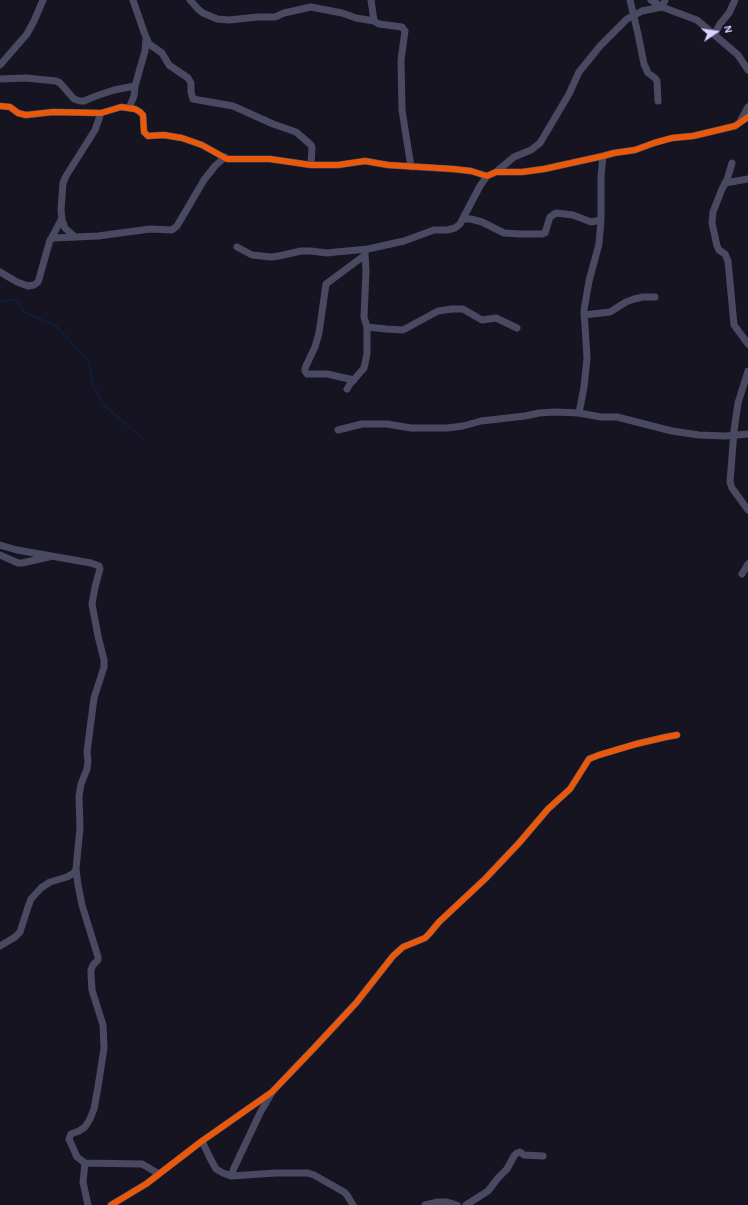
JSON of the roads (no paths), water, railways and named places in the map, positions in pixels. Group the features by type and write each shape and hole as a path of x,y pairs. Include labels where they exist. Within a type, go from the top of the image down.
{"street":[{"path":"0,65 27,34 43,0"},
{"path":"133,0 146,40 152,47 162,53 169,65 188,78 191,83 193,99 233,106 273,124 296,132 312,147 311,165"},
{"path":"190,0 203,13 221,20 276,17 315,3 356,18 374,21 378,24 402,27 405,31 401,60 402,110 410,167"},
{"path":"371,0 374,21"},
{"path":"630,0 630,18 638,34 646,70 657,81 658,101"},
{"path":"651,0 664,4 697,20 738,55 745,62 748,70"},
{"path":"714,35 720,24 729,13 735,0"},
{"path":"354,380 326,374 307,374 305,371 319,333 326,284 368,249 404,241 434,230 447,230 460,224 487,176 496,172 514,158 540,144 582,68 600,46 630,18 642,11 664,4"},
{"path":"129,108 134,96 135,86 145,51 146,40"},
{"path":"0,78 26,78 56,81 60,83 74,99 80,101 84,101 114,90 135,86"},
{"path":"0,106 10,107 18,113 26,115 53,112 79,114 101,113 121,107 129,108 140,112 143,115 144,132 148,136 182,138 202,145 228,159 270,159 311,165 338,165 365,161 388,165 471,171 487,176"},
{"path":"740,122 748,107"},
{"path":"75,237 65,228 62,218 63,182 95,130 101,113"},
{"path":"496,172 510,173 537,170 614,153 635,150 672,138 693,136 737,125 748,117"},
{"path":"579,413 584,387 587,358 584,310 585,300 599,244 601,220 600,189 603,156"},
{"path":"51,239 58,237 98,236 150,229 172,230 177,226 204,180 215,166 225,157"},
{"path":"732,164 713,212 712,223 716,246 725,254 728,261 734,325 748,344"},
{"path":"725,183 748,179"},
{"path":"463,220 471,219 482,222 504,233 542,234 545,233 550,217 556,213 573,215 591,222 601,220"},
{"path":"0,272 28,286 34,285 38,282 51,239 62,218"},
{"path":"237,247 252,255 271,256 279,256 301,251 327,253 365,252"},
{"path":"347,390 364,368 367,354 364,317 366,271 365,252"},
{"path":"584,316 610,312 634,299 655,297"},
{"path":"366,327 403,330 438,311 452,308 463,310 482,320 496,318 517,328"},
{"path":"748,371 738,403 730,482 732,488 748,510"},
{"path":"338,430 362,424 387,424 411,428 447,428 463,426 481,421 539,413 579,413 601,417 621,418 672,431 699,435 748,434"},
{"path":"0,545 91,563 99,566 100,569 92,604 99,643 104,660 104,667 94,698 87,752 87,769 81,784 79,796 80,828 76,869 82,905 98,957 98,960 93,965 91,970 92,990 103,1025 104,1038 94,1109 85,1127 69,1136 70,1143 77,1157 85,1163 142,1164 159,1174"},
{"path":"0,554 22,563 51,556"},
{"path":"742,574 748,564"},
{"path":"111,1205 135,1191 202,1141 272,1092 356,1003 393,956 403,947 425,938 430,934 439,922 485,879 548,809 570,789 589,759 636,744 666,736 677,735"},
{"path":"0,946 15,937 20,932 31,899 41,888 50,882 67,877 74,873 76,869"},
{"path":"231,1176 260,1113 272,1092"},
{"path":"202,1141 208,1156 216,1169 223,1173 231,1176 276,1173 308,1173 344,1192 352,1205"},
{"path":"466,1205 488,1191 507,1169 517,1153 520,1152 524,1156 542,1156"},
{"path":"85,1163 83,1182 88,1205"},
{"path":"425,1205 438,1202 447,1202 456,1205"}],"waterway":[{"path":"0,302 16,299 24,312 56,326 88,360 93,385 104,405 143,438"}]}
